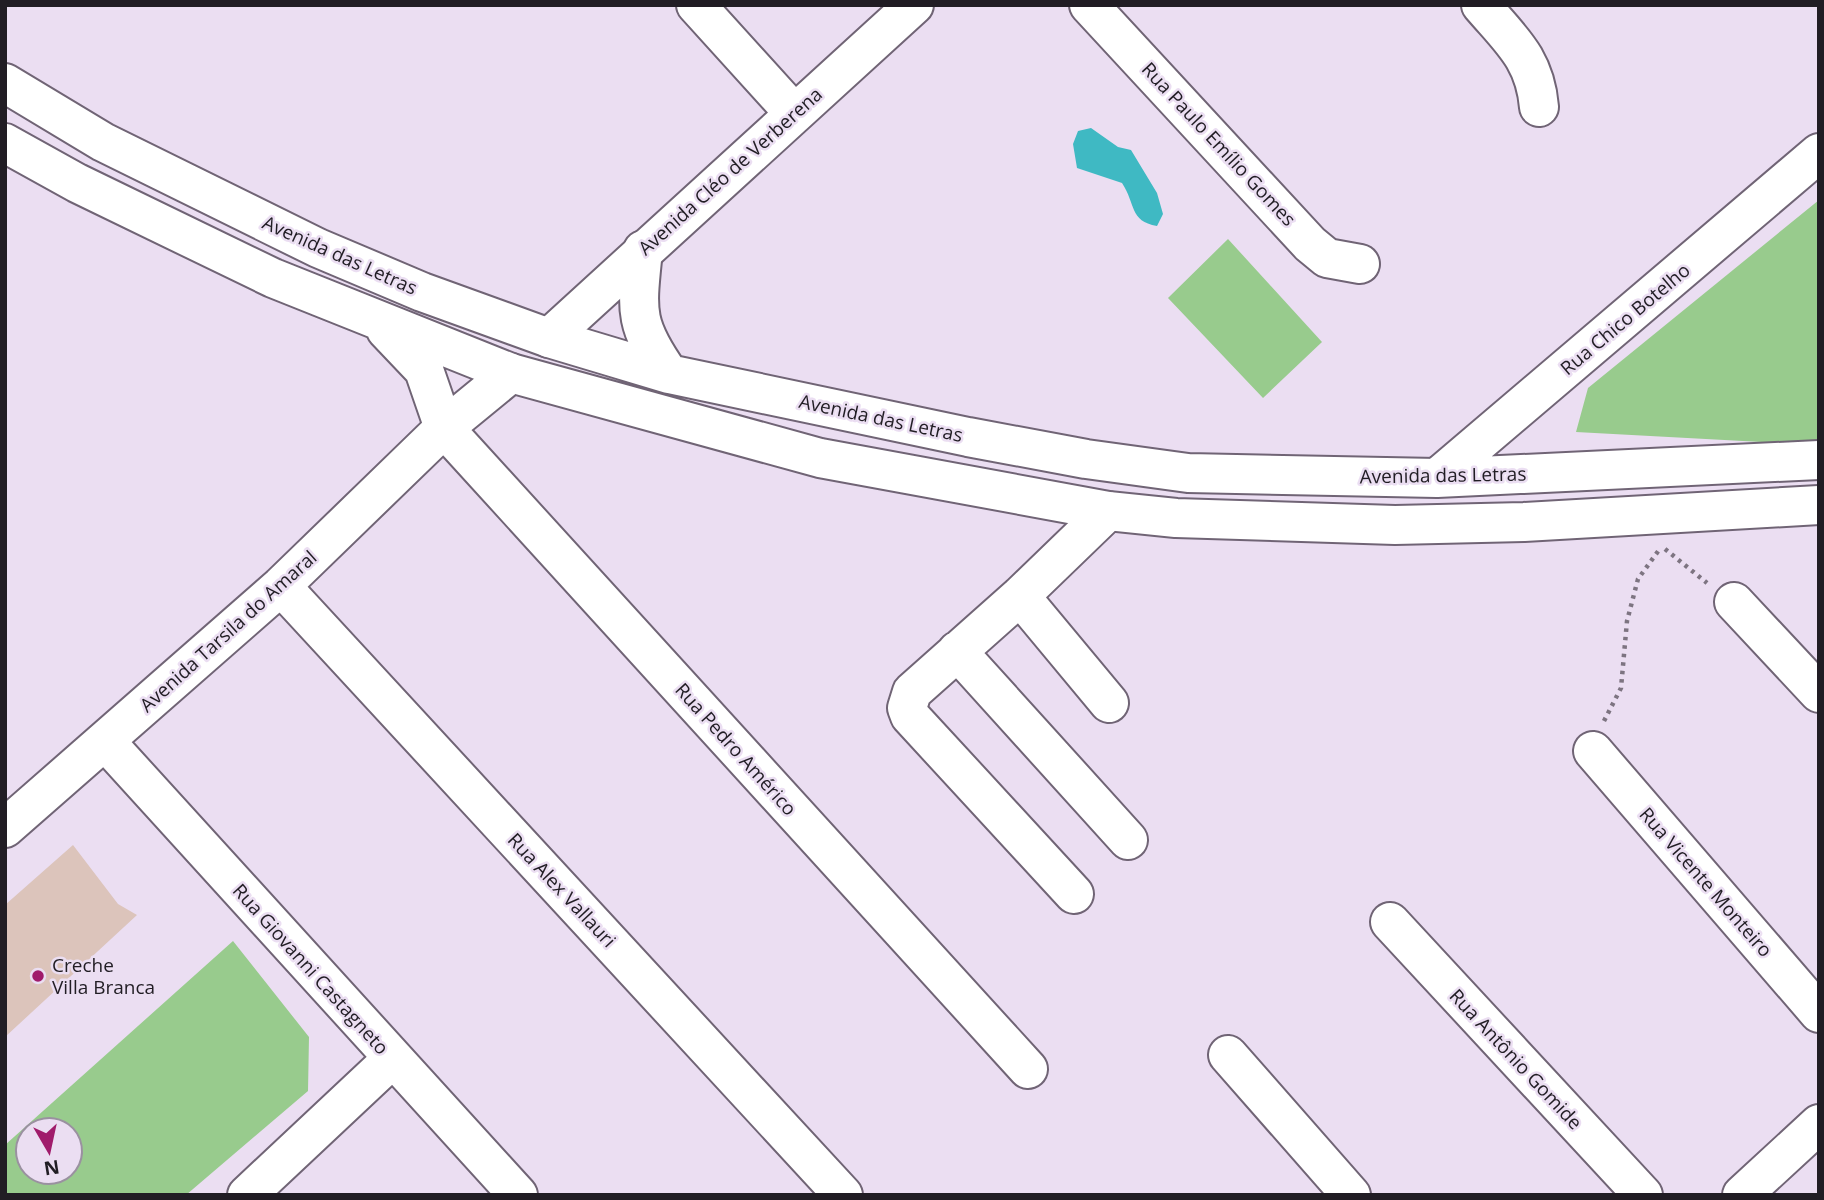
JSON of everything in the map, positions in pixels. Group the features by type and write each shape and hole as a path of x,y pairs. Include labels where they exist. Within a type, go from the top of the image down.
{"street":[{"path":"696,5 794,113"},
{"name":"Avenida Cléo de Verberena","path":"549,338 914,5"},
{"name":"Rua Paulo Emílio Gomes","path":"1089,5 1310,244 1327,258 1360,264"},
{"path":"1481,5 1521,51 1533,70 1539,107"},
{"name":"Avenida das Letras","path":"5,83 103,142 318,248 422,292 549,338 669,374 968,437 1086,459 1188,473 1437,478 1819,460"},
{"path":"77,183 41,153 37,145 38,132 50,122 60,123 103,142"},
{"path":"5,143 77,183 273,278 511,373 820,458 1108,511 1176,518 1395,525 1683,515 1819,505"},
{"name":"Rua Chico Botelho","path":"1437,478 1819,153"},
{"path":"643,250 638,298 641,328 647,344 669,374"},
{"path":"377,321 424,370 444,428"},
{"name":"Avenida Tarsila do Amaral","path":"10,815 105,741 281,586 444,428 511,373"},
{"path":"698,426 740,425 751,418 754,411 748,398 715,384"},
{"path":"1520,407 1512,445 1514,474 1524,522"},
{"name":"Rua Pedro Américo","path":"444,428 1028,1069"},
{"path":"1074,894 910,716 907,708 912,692 1020,596 1108,511"},
{"name":"Rua Alex Vallauri","path":"281,586 843,1195"},
{"path":"1020,596 1109,704"},
{"path":"1734,602 1819,693"},
{"path":"957,651 1128,840"},
{"name":"Rua Giovanni Castagneto","path":"105,741 518,1195"},
{"name":"Rua Vicente Monteiro","path":"1592,751 1819,1013"},
{"name":"Rua Antônio Gomide","path":"1390,922 1643,1195"},
{"path":"1228,1055 1350,1195"},
{"path":"247,1195 393,1059"},
{"path":"1742,1195 1819,1124"}],"path":[{"path":"1592,751 1621,688 1627,621 1638,579 1661,547 1665,533 1683,515"},
{"path":"1661,547 1734,602"}],"green space":[{"path":"1819,200 1819,445 1576,432 1588,388"},
{"path":"1228,239 1322,342 1263,398 1168,298"},
{"path":"233,941 309,1037 308,1091 186,1195 5,1195 5,1145 14,1137 14,1186 84,1186 84,1116 37,1116"}],"water":[{"path":"1091,128 1118,147 1131,150 1157,193 1163,214 1157,226 1148,224 1137,216 1122,183 1077,168 1073,144 1078,131"}],"building":[{"name":"Creche Villa Branca","path":"73,845 118,904 137,915 5,1037 5,905"}],"place":[{"name":"Creche Villa Branca","path":"38,976"}]}
